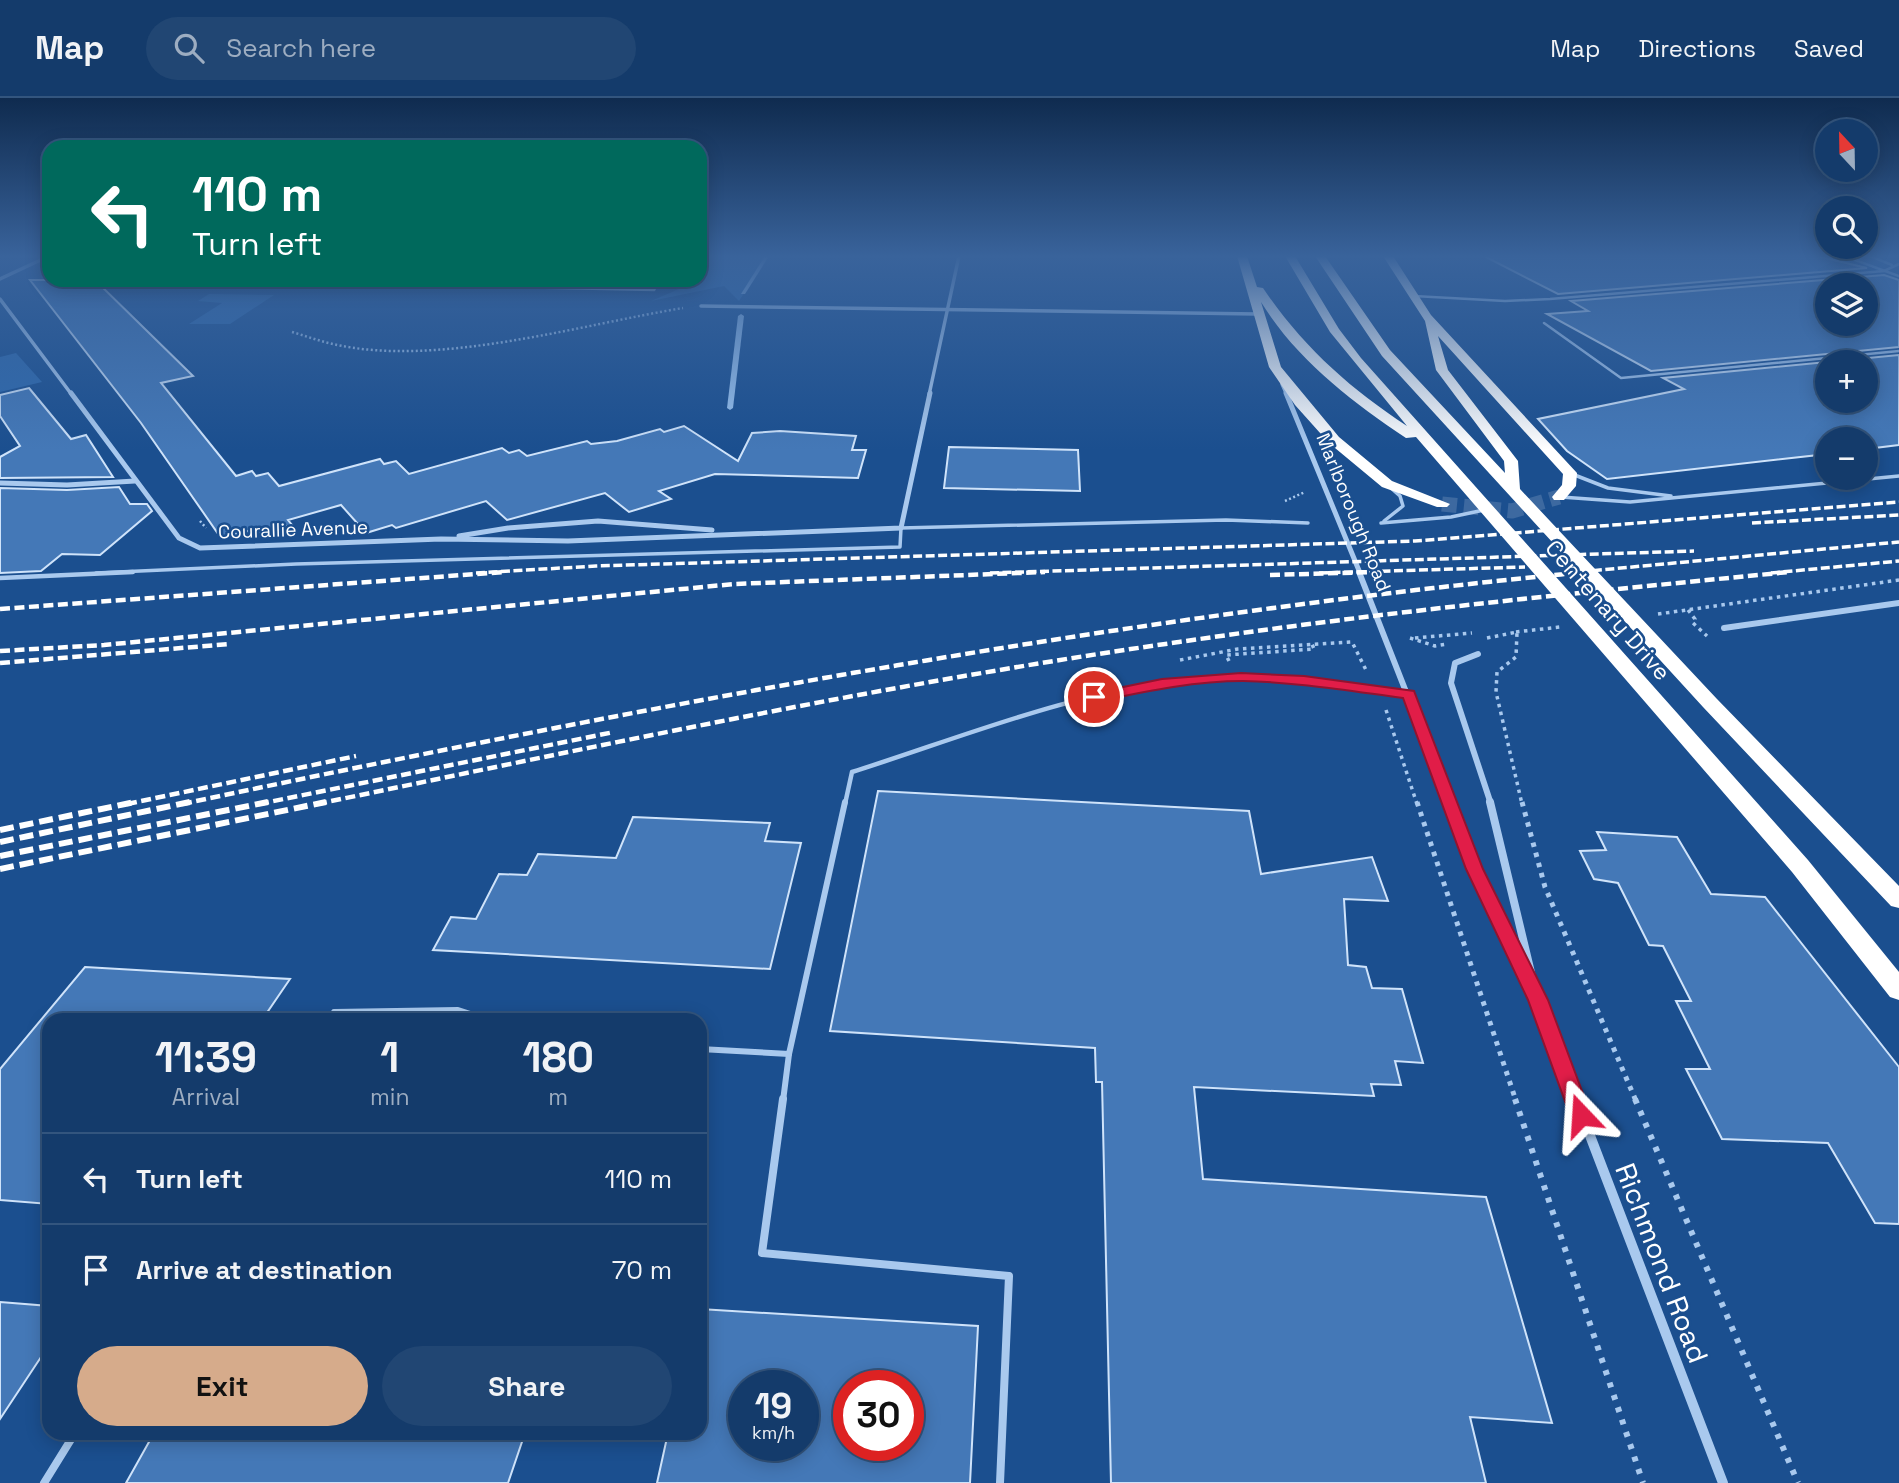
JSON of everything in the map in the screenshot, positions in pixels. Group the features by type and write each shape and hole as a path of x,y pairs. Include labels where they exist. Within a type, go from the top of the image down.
{"highway":[{"path":"1259,321 1275,367 1334,440 1387,484 1442,505"},
{"path":"1277,321 1320,369 1371,408 1431,447"},
{"name":"Centenary Drive","path":"1328,321 1431,447 1800,866 1899,990"},
{"name":"Centenary Drive","path":"1364,321 1386,354 1710,703 1899,900"},
{"path":"1428,321 1442,370 1511,461 1518,494"},
{"path":"1430,321 1570,473 1569,486 1559,497"}],"street":[{"name":"Courallie Avenue","path":"16,321 179,538 200,548 441,539 592,539 901,528"},
{"path":"901,528 946,321"},
{"name":"Marlborough Road","path":"1275,367 1400,670"},
{"path":"0,483 67,485 135,481"},
{"path":"592,539 598,521"},
{"name":"Courallie Avenue","path":"441,539 508,528 598,521 741,532"},
{"path":"1724,628 1899,603"},
{"path":"1478,654 1455,663 1451,683 1492,807 1538,1000"},
{"name":"Richmond Road","path":"1400,670 1474,869 1538,1000 1723,1483"}],"lane":[{"path":"1544,323 1620,379 1899,351"},
{"path":"1570,473 1590,485 1622,493 1691,497"},
{"path":"1559,497 1630,502 1899,476"},
{"path":"1387,484 1400,496 1403,506 1381,523 1451,517 1484,510"},
{"path":"0,578 256,565 900,547 901,528 1226,520 1308,523"},
{"path":"1000,1483 1009,1276 762,1253 789,1054 852,772 1094,697 1162,683 1241,677 1304,680 1409,694"},
{"path":"333,1013 458,1010 467,1013"},
{"path":"707,1049 789,1054"},
{"path":"44,1483 71,1440"}],"path":[{"path":"292,332 328,345 406,349 500,340 614,321"},
{"path":"1699,608 1899,580"},
{"path":"1688,610 1695,619 1693,623 1697,630 1713,638"},
{"path":"1517,632 1516,657 1497,672 1496,692 1511,763 1545,887 1798,1483"},
{"path":"1168,663 1238,649 1352,642 1363,666"},
{"path":"1386,710 1643,1483"}],"shaded area":[{"path":"194,321 235,321 230,324 189,324"},
{"path":"16,353 42,382 0,392 0,357"}],"building":[{"path":"62,321 136,321 193,376 161,383 236,476 252,471 256,476 268,473 279,486 380,459 384,464 396,461 409,474 502,448 509,453 519,450 527,456 587,441 591,444 617,441 660,429 664,432 684,426 738,461 752,433 780,431 856,436 852,450 866,450 858,478 715,474 659,491 671,499 629,512 605,493 507,520 486,501 396,528 392,525 366,533 341,505 288,520 292,525 256,535 252,530 221,538 141,423"},
{"path":"1559,321 1815,321 1815,336 1878,336 1878,321 1899,321 1899,347 1815,350 1815,355 1651,371"},
{"path":"1899,355 1899,445 1878,448 1878,427 1815,427 1815,455 1607,479 1567,451 1538,419 1684,389 1663,378 1815,363 1815,413 1878,413 1878,357"},
{"path":"29,388 71,439 86,435 113,477 0,478 0,457 20,446 0,416 0,395"},
{"path":"949,447 1078,450 1080,491 944,488"},
{"path":"119,487 130,504 147,504 152,511 100,555 62,554 41,571 0,573 0,488 67,490"},
{"path":"878,791 1249,811 1261,874 1372,857 1388,901 1344,899 1348,965 1366,967 1372,988 1402,989 1423,1063 1395,1061 1401,1085 1371,1084 1374,1096 1194,1087 1203,1179 1486,1197 1552,1423 1470,1417 1486,1483 1111,1483 1102,1082 1096,1082 1095,1048 830,1031"},
{"path":"633,817 770,823 765,841 801,843 770,969 433,950 451,917 476,919 499,874 527,875 538,854 616,858"},
{"path":"1597,832 1677,837 1711,894 1765,897 1899,1067 1899,1224 1875,1223 1828,1143 1722,1139 1686,1069 1710,1069 1676,1001 1691,1001 1663,946 1649,945 1618,883 1594,879 1580,851 1606,850"},
{"path":"85,967 290,979 267,1013 47,1013"},
{"path":"42,1019 42,1203 0,1200 0,1069"},
{"path":"0,1302 42,1305 42,1356 0,1419"},
{"path":"707,1309 978,1326 970,1483 657,1483 666,1440 707,1440"},
{"path":"150,1440 523,1440 508,1483 126,1483"}],"waterway":[{"path":"730,408 740,321"}],"tunnel":[{"path":"1442,504 1512,511 1559,497"}],"railway":[{"path":"476,573 596,566 1415,541 1899,502"},
{"path":"1752,523 1899,515"},
{"path":"1568,573 1899,542"},
{"path":"990,573 1694,551"},
{"path":"1771,573 1899,561"},
{"path":"1319,573 1525,567"},
{"path":"0,609 504,572"},
{"path":"0,651 104,645 734,584 1045,572"},
{"path":"1270,575 1375,572"},
{"path":"182,804 531,733 881,668 1233,613 1586,572"},
{"path":"317,804 747,716 1071,658 1407,612 1789,572"},
{"path":"0,663 230,644"},
{"path":"259,804 614,732"},
{"path":"127,804 356,756"},
{"path":"0,830 135,802"},
{"path":"0,842 190,802"},
{"path":"0,856 268,802"},
{"path":"0,869 326,802"}],"route":[{"path":"1094,697 1162,683 1241,677 1304,680 1409,694 1474,869 1538,1000 1581,1115"}]}
